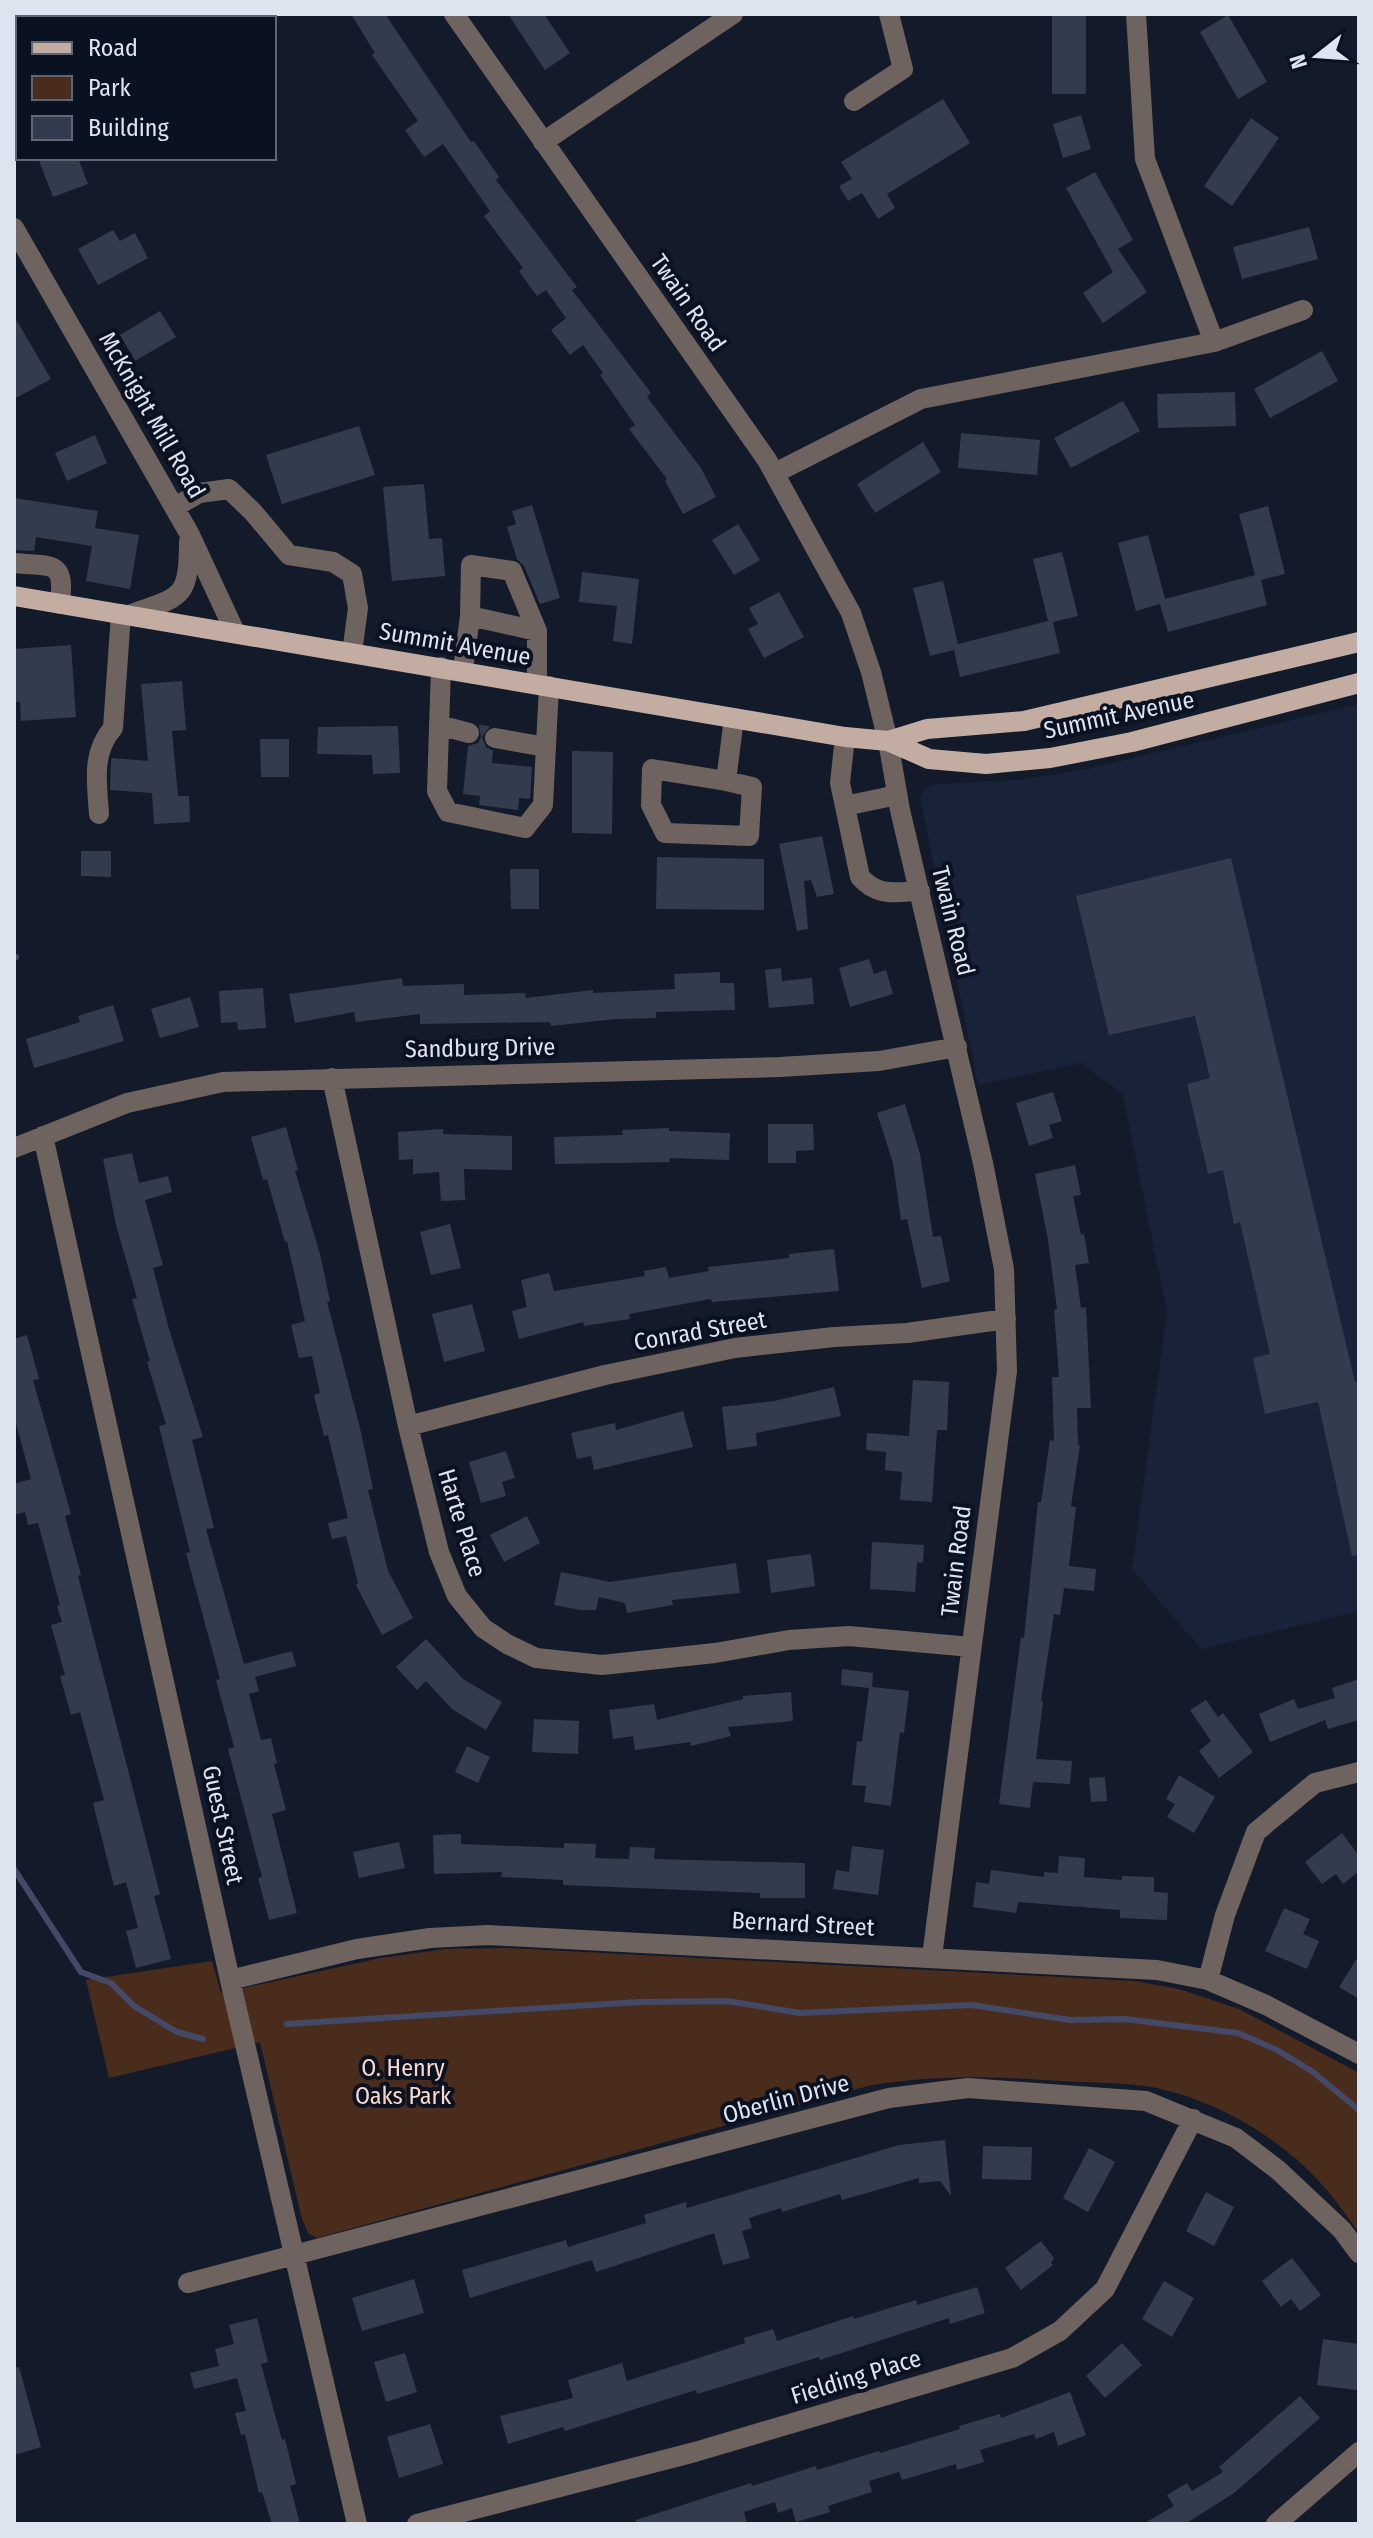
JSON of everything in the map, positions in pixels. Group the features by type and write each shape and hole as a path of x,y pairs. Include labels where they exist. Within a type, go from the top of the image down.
{"main road":[{"name":"Summit Avenue","path":"14,596 845,737 888,741 929,759 986,764 1050,758 1132,742 1359,683"},
{"name":"Summit Avenue","path":"888,741 927,729 1024,721 1359,642"}],"street":[{"name":"Twain Road","path":"454,14 775,473 851,613 871,672 888,741 897,795 957,1047 1004,1269 1006,1319 1007,1371 932,1957"},
{"path":"543,142 733,14"},
{"path":"854,101 903,69 889,14"},
{"path":"1136,14 1145,159 1214,342"},
{"name":"McKnight Mill Road","path":"14,228 175,507 235,632"},
{"path":"775,473 921,399 1214,342 1303,310"},
{"path":"175,507 199,493 229,489 289,555 333,562 352,574 358,608 352,653"},
{"path":"99,814 96,766 98,753 113,728 125,615 167,601 184,588 189,577 189,533"},
{"path":"14,563 55,568 62,582 60,604"},
{"path":"441,667 437,791 448,812 525,828 543,805 546,747 543,685 537,631 512,571 471,565 470,616 463,671"},
{"path":"470,616 537,631"},
{"path":"726,781 734,718"},
{"path":"439,725 469,733"},
{"path":"845,737 840,783 860,877 870,888 885,892 920,891"},
{"path":"495,738 546,747"},
{"path":"652,769 726,781 752,787 749,836 665,833 651,805 652,769"},
{"path":"845,806 897,795"},
{"name":"Sandburg Drive","path":"14,1148 127,1103 223,1082 780,1067 879,1061 957,1047"},
{"name":"Harte Place","path":"332,1078 408,1426 439,1552 457,1596 483,1628 536,1658 602,1665 715,1653 789,1640 849,1636 971,1647"},
{"name":"Guest Street","path":"43,1136 230,1980 357,2524"},
{"name":"Conrad Street","path":"408,1426 605,1375 735,1348 907,1333 1006,1319"},
{"path":"1208,1980 1225,1915 1256,1832 1315,1783 1359,1772"},
{"name":"Bernard Street","path":"230,1980 357,1949 430,1938 488,1935 1157,1970 1208,1980 1266,2005 1359,2054"},
{"name":"Oberlin Drive","path":"188,2283 889,2098 968,2088 1146,2101 1193,2119 1236,2138 1278,2170 1342,2230 1359,2253"},
{"name":"Fielding Place","path":"417,2524 695,2452 1012,2358 1060,2331 1105,2289 1193,2119"},
{"path":"1276,2524 1359,2452"}],"shaded area":[{"path":"1359,704 1359,1611 1201,1649 1132,1569 1167,1312 1123,1095 1081,1063 978,1085 920,797 925,788 935,784 1018,780 1087,769"}],"green space":[{"name":"O. Henry Oaks Park","path":"508,1948 1135,1981 1179,1989 1239,2009 1359,2073 1359,2233 1324,2186 1284,2149 1244,2122 1201,2102 1157,2088 1133,2085 966,2077 872,2085 317,2238 308,2233 302,2219 260,2042 109,2078 86,1980 212,1961 221,1993 381,1958 446,1949"}],"building":[{"path":"351,14 385,14 471,142 474,141 499,177 496,180 577,287 572,290 651,393 647,397 701,468 716,497 683,514 665,481 667,479 629,429 635,425 583,345 570,355 551,330 566,318 546,290 537,296 519,271 523,268 484,216 490,211 443,144 424,157 405,130 418,121 372,55 375,53"},
{"path":"508,14 544,14 570,53 545,70"},
{"path":"1228,15 1267,82 1238,99 1200,32"},
{"path":"1052,16 1086,16 1086,94 1052,94"},
{"path":"943,99 970,143 887,194 895,208 878,219 862,193 848,201 839,186 852,179 841,162"},
{"path":"1081,115 1091,149 1063,158 1053,124"},
{"path":"1251,118 1279,138 1232,206 1204,186"},
{"path":"39,160 79,160 88,184 53,197"},
{"path":"1095,172 1133,240 1118,249 1147,292 1103,323 1083,293 1113,272 1066,188"},
{"path":"1309,227 1318,259 1242,279 1233,247"},
{"path":"113,230 120,241 135,233 148,258 98,285 78,249"},
{"path":"160,311 176,337 135,361 120,335"},
{"path":"14,316 51,379 14,399"},
{"path":"1322,351 1338,381 1270,418 1254,389"},
{"path":"1235,392 1236,426 1158,428 1157,394"},
{"path":"1123,401 1140,431 1071,468 1054,438"},
{"path":"359,426 375,475 282,504 266,455"},
{"path":"961,433 1040,440 1037,475 958,468"},
{"path":"95,435 107,463 67,481 55,453"},
{"path":"923,442 941,472 875,513 857,484"},
{"path":"424,484 429,539 442,538 445,576 392,581 383,487"},
{"path":"14,498 98,511 95,528 139,535 130,589 86,581 92,546 36,537 34,551 14,550"},
{"path":"532,505 560,598 540,604 524,566 517,559 507,527 516,524 512,511"},
{"path":"1268,506 1285,574 1261,580 1267,605 1168,632 1160,604 1136,611 1118,543 1148,535 1165,599 1255,575 1239,514"},
{"path":"738,524 760,560 734,575 712,540"},
{"path":"1062,552 1078,616 1053,622 1060,653 960,677 954,650 930,656 913,588 943,581 958,644 1048,621 1033,559"},
{"path":"582,572 639,579 632,644 613,641 617,606 579,602"},
{"path":"779,592 804,637 764,658 748,629 758,624 749,608"},
{"path":"71,645 76,717 21,721 20,702 14,702 14,649"},
{"path":"182,681 186,730 172,731 178,796 189,796 190,822 154,824 152,793 110,790 111,761 112,758 148,761 141,684"},
{"path":"479,725 490,726 482,737 486,747 493,751 492,763 532,767 530,799 519,798 518,810 479,805 480,796 463,794 468,746 478,743 481,737"},
{"path":"398,726 400,773 373,774 372,755 317,754 318,727"},
{"path":"260,739 289,739 289,777 261,777"},
{"path":"572,751 613,752 612,834 572,833"},
{"path":"822,836 834,894 817,897 811,880 804,881 808,929 797,931 779,844"},
{"path":"81,851 111,851 111,877 81,876"},
{"path":"657,857 764,859 764,910 656,909"},
{"path":"1231,858 1355,1382 1359,1381 1359,1555 1352,1556 1318,1402 1265,1414 1253,1358 1270,1354 1240,1222 1234,1224 1223,1170 1208,1174 1187,1084 1210,1078 1195,1016 1109,1035 1076,896"},
{"path":"510,869 539,869 539,909 511,909"},
{"path":"869,959 874,974 886,970 893,994 850,1007 839,968"},
{"path":"781,968 782,981 812,978 814,1004 769,1008 765,970"},
{"path":"720,972 720,983 734,983 735,1010 656,1012 656,1018 551,1026 550,1022 420,1024 420,1014 356,1022 354,1012 295,1023 289,994 402,978 403,986 464,984 464,995 525,993 526,998 593,990 593,993 675,989 674,974"},
{"path":"263,988 266,1028 238,1030 237,1022 221,1023 219,991"},
{"path":"190,997 199,1027 160,1038 151,1009"},
{"path":"113,1005 124,1041 34,1068 26,1039 80,1022 78,1016"},
{"path":"1053,1092 1062,1121 1049,1125 1053,1138 1029,1146 1016,1103"},
{"path":"905,1104 920,1154 933,1237 941,1236 950,1281 922,1288 907,1219 901,1220 893,1163 877,1113"},
{"path":"768,1124 813,1124 814,1150 796,1151 796,1163 768,1163"},
{"path":"286,1127 298,1170 295,1171 320,1254 330,1301 327,1302 360,1428 373,1489 368,1490 388,1571 413,1618 382,1635 356,1585 346,1536 332,1539 328,1523 348,1518 328,1435 324,1436 314,1395 320,1393 312,1356 299,1358 291,1325 305,1321 287,1241 267,1179 263,1180 251,1137"},
{"path":"669,1128 669,1131 730,1133 729,1160 670,1158 670,1162 555,1164 554,1137 623,1135 622,1130"},
{"path":"443,1129 443,1134 512,1136 512,1170 464,1169 465,1200 441,1201 439,1172 413,1174 413,1159 399,1160 398,1132"},
{"path":"132,1153 139,1183 168,1176 172,1192 145,1200 163,1265 153,1268 203,1437 192,1440 214,1528 206,1529 244,1664 292,1651 296,1666 255,1677 259,1691 249,1694 261,1740 271,1738 277,1763 274,1764 286,1810 272,1814 297,1913 269,1920 258,1878 262,1877 228,1749 234,1747 216,1680 220,1679 186,1553 190,1552 159,1426 166,1424 132,1299 137,1298 116,1225 103,1159"},
{"path":"1075,1165 1081,1195 1073,1196 1089,1263 1075,1265 1081,1308 1086,1307 1091,1408 1077,1408 1080,1445 1071,1506 1076,1507 1069,1566 1096,1569 1094,1591 1064,1588 1060,1615 1054,1614 1041,1701 1036,1759 1072,1761 1070,1784 1033,1782 1030,1808 999,1804 1021,1637 1024,1638 1038,1502 1041,1502 1050,1440 1054,1441 1052,1377 1059,1377 1054,1310 1057,1309 1035,1174"},
{"path":"450,1224 461,1268 431,1275 420,1232"},
{"path":"834,1249 839,1291 712,1302 711,1299 629,1314 630,1319 584,1326 583,1322 519,1339 512,1311 527,1307 521,1280 549,1273 554,1291 645,1276 644,1271 666,1267 669,1278 709,1271 708,1267 789,1258 789,1254"},
{"path":"472,1304 485,1351 444,1362 432,1314"},
{"path":"27,1335 39,1379 33,1380 71,1514 65,1516 81,1575 78,1576 160,1894 154,1896 171,1959 136,1968 126,1931 138,1928 126,1882 114,1886 93,1803 104,1800 80,1712 71,1715 60,1676 65,1675 51,1625 62,1622 57,1606 60,1605 38,1523 28,1525 25,1512 14,1515 14,1484 31,1479 14,1416 14,1339"},
{"path":"913,1380 949,1382 947,1430 937,1430 932,1502 900,1500 902,1472 885,1470 886,1452 866,1450 867,1433 909,1436"},
{"path":"834,1387 841,1416 756,1433 757,1446 727,1450 722,1407 774,1401"},
{"path":"683,1411 693,1447 594,1470 591,1456 577,1459 571,1433 615,1423 616,1430"},
{"path":"506,1451 515,1478 502,1482 506,1496 481,1503 469,1462"},
{"path":"527,1516 540,1543 504,1562 490,1535"},
{"path":"872,1542 924,1545 923,1563 917,1562 915,1592 870,1589"},
{"path":"811,1554 815,1586 771,1593 767,1560"},
{"path":"736,1563 740,1593 672,1600 673,1605 627,1613 625,1603 599,1597 596,1610 554,1605 561,1572 610,1582"},
{"path":"426,1639 463,1679 502,1702 486,1730 452,1709 426,1681 417,1690 396,1667"},
{"path":"842,1669 873,1673 872,1687 909,1691 904,1733 900,1732 891,1806 864,1802 866,1786 852,1785 857,1741 862,1742 869,1688 841,1685"},
{"path":"1359,1679 1359,1720 1328,1729 1325,1720 1270,1742 1259,1714 1294,1699 1298,1709 1335,1698 1332,1688"},
{"path":"791,1692 793,1721 728,1727 731,1736 691,1746 690,1742 635,1750 633,1736 613,1739 609,1710 654,1704 657,1720 743,1699 743,1696"},
{"path":"1206,1700 1218,1717 1223,1713 1253,1752 1219,1778 1199,1751 1211,1741 1190,1710"},
{"path":"534,1719 579,1721 578,1754 532,1752"},
{"path":"467,1746 490,1757 478,1783 455,1772"},
{"path":"1179,1775 1215,1797 1194,1833 1167,1817 1175,1804 1166,1799"},
{"path":"1105,1777 1107,1801 1091,1802 1089,1778"},
{"path":"1342,1833 1359,1856 1359,1871 1343,1884 1336,1874 1322,1884 1305,1862"},
{"path":"461,1834 461,1844 564,1848 564,1843 596,1844 595,1858 629,1859 630,1847 655,1848 654,1859 805,1863 805,1898 760,1898 760,1893 563,1885 563,1880 501,1877 502,1872 434,1874 433,1835"},
{"path":"399,1842 405,1868 359,1878 353,1852"},
{"path":"852,1846 884,1850 878,1895 833,1889 836,1870 849,1872"},
{"path":"1059,1856 1085,1858 1084,1877 1122,1880 1122,1876 1154,1877 1154,1892 1168,1893 1167,1920 1120,1918 1120,1910 1018,1902 1016,1913 973,1907 976,1882 989,1884 991,1870 1044,1877 1044,1872 1058,1873"},
{"path":"1284,1908 1310,1919 1303,1934 1319,1941 1307,1969 1265,1951"},
{"path":"1359,1955 1359,1999 1339,1987"},
{"path":"945,2140 951,2196 940,2181 919,2183 919,2178 842,2200 840,2194 782,2212 781,2208 749,2218 752,2228 742,2231 750,2258 723,2265 714,2233 596,2272 592,2260 470,2298 462,2270 566,2240 568,2247 646,2223 644,2215 686,2202 687,2208 899,2145"},
{"path":"983,2146 1032,2147 1031,2180 982,2179"},
{"path":"1089,2148 1115,2162 1088,2212 1063,2198"},
{"path":"1206,2192 1234,2207 1214,2246 1186,2231"},
{"path":"1041,2241 1054,2258 1053,2265 1021,2290 1005,2268"},
{"path":"1292,2258 1321,2295 1300,2311 1291,2299 1281,2307 1262,2281"},
{"path":"414,2279 424,2313 362,2331 352,2298"},
{"path":"1164,2281 1194,2298 1172,2337 1142,2319"},
{"path":"977,2287 985,2313 950,2324 949,2318 820,2360 819,2357 697,2394 696,2390 565,2431 563,2427 508,2444 500,2416 573,2398 568,2380 622,2363 627,2381 745,2343 744,2338 773,2329 777,2341 853,2316 854,2319 916,2300 917,2305"},
{"path":"257,2318 268,2362 261,2364 296,2484 290,2486 300,2524 272,2524 262,2492 259,2493 245,2434 241,2435 235,2413 246,2411 237,2378 194,2389 190,2373 219,2366 215,2349 234,2344 229,2325"},
{"path":"1323,2339 1359,2344 1357,2390 1317,2385"},
{"path":"1122,2343 1142,2365 1105,2398 1086,2376"},
{"path":"405,2353 417,2392 386,2402 374,2362"},
{"path":"19,2367 41,2447 14,2455 14,2368"},
{"path":"1070,2392 1086,2435 1058,2446 1054,2432 1036,2439 1034,2434 980,2450 984,2462 957,2470 956,2464 902,2480 899,2472 869,2481 872,2492 828,2506 830,2512 796,2522 792,2508 778,2513 775,2502 744,2512 747,2524 637,2524 636,2520 751,2483 752,2486 816,2466 817,2470 880,2453 1000,2414 1001,2418"},
{"path":"1300,2396 1320,2418 1234,2493 1185,2524 1143,2524 1174,2506 1167,2495 1187,2483 1192,2491 1223,2472 1219,2467"},
{"path":"430,2424 443,2464 399,2478 387,2437"}],"waterway":[{"path":"14,1869 81,1972 111,1983 134,2006 177,2032 203,2039"},
{"path":"287,2024 639,2002 727,2001 800,2013 972,2005 1070,2020 1125,2019 1238,2033 1277,2050 1313,2072 1359,2110"}]}
